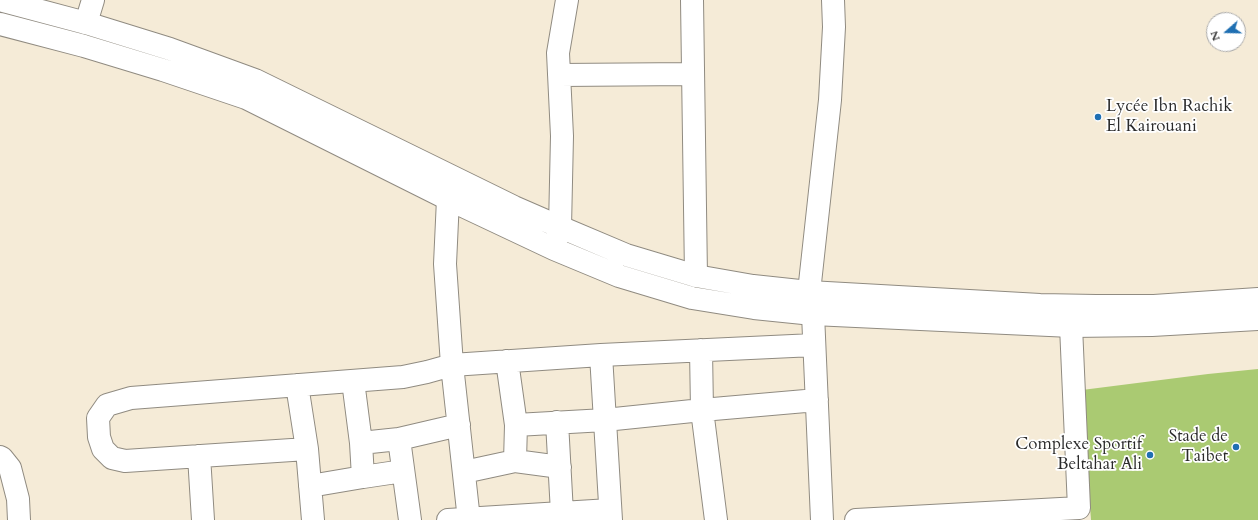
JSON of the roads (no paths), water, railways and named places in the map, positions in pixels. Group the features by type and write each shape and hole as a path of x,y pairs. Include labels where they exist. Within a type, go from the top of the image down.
{"street":[{"path":"0,0 86,23 170,49 255,80 514,207 626,255 696,276 753,286 809,292 1032,304 1154,306 1258,300"},
{"path":"86,23 93,0"},
{"path":"554,249 560,227 562,136 558,53 567,0"},
{"path":"692,0 696,276"},
{"path":"809,292 830,100 834,27 833,0"},
{"path":"0,24 84,46 163,70 246,98 448,199 554,249 619,276 692,298 754,308 813,314 1071,326 1152,325 1258,319"},
{"path":"559,75 693,74"},
{"path":"452,176 448,199 445,264 452,364 464,472 462,519 610,515 601,355"},
{"path":"813,314 822,520"},
{"path":"856,520 1079,514 1071,326"},
{"path":"308,449 124,461 112,458 103,449 99,437 98,418 107,405 131,398 403,377 427,372 452,364 814,345"},
{"path":"701,350 702,410 716,520"},
{"path":"507,361 516,425 515,461"},
{"path":"353,381 361,443 363,477"},
{"path":"297,385 308,449 313,520"},
{"path":"516,425 605,420 817,400"},
{"path":"557,422 562,516"},
{"path":"361,443 399,439 459,425"},
{"path":"399,439 410,520"},
{"path":"199,456 203,520"},
{"path":"0,457 10,468 18,499 19,520"},
{"path":"464,472 515,461 560,467"},
{"path":"310,486 403,471"}],"place":[{"name":"Lycée Ibn Rachik El Kairouani","path":"1098,117"},
{"name":"Stade de Taibet","path":"1236,447"},
{"name":"Complexe Sportif Beltahar Ali","path":"1150,455"}]}
